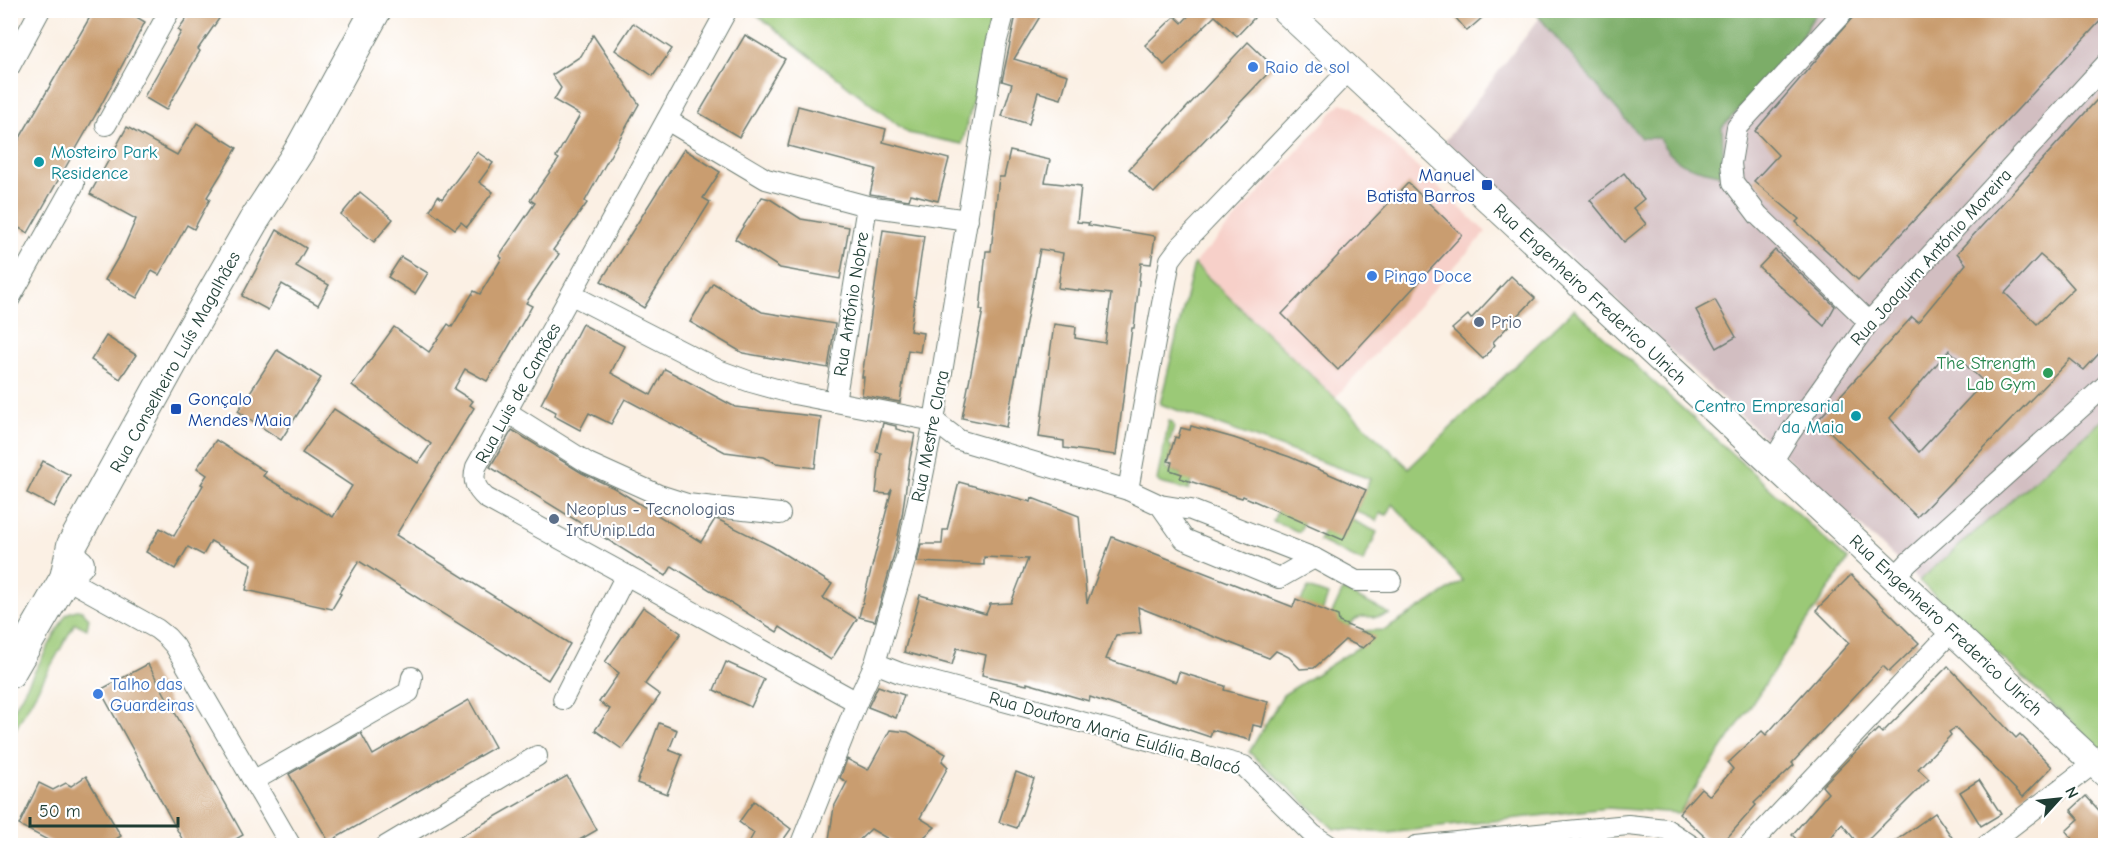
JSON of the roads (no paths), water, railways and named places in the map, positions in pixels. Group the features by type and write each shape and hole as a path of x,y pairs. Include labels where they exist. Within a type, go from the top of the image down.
{"main road":[{"name":"Rua Conselheiro Luís Magalhães","path":"10,673 65,578 87,554 266,225 299,151 376,10"},
{"name":"Rua Engenheiro Frederico Ulrich","path":"1285,10 2100,769"}],"street":[{"path":"10,66 15,45 40,10"},
{"path":"106,125 170,10"},
{"name":"Rua Luis de Camões","path":"727,10 473,476 475,485 486,498 857,702"},
{"name":"Rua Mestre Clara","path":"800,846 857,702 875,663 907,554 934,421 996,44 1005,10"},
{"path":"1845,10 1737,127 1731,163 1733,182 1758,215 1869,322"},
{"name":"Rua Joaquim António Moreira","path":"1772,462 1869,322 2106,64"},
{"path":"1128,490 1170,260 1349,70"},
{"path":"668,120 765,179 867,206 968,220"},
{"path":"10,298 19,262 74,184"},
{"name":"Rua António Nobre","path":"835,402 867,206"},
{"path":"572,295 718,370 752,382 794,394 934,421 959,440 1128,490 1160,504 1191,510 1314,558 1356,581 1391,581"},
{"path":"1895,577 2106,385"},
{"path":"507,412 588,463 659,495 687,504 780,514"},
{"path":"1160,504 1184,539 1279,578 1314,558"},
{"path":"563,699 627,575"},
{"path":"65,578 149,624 175,646 291,846"},
{"path":"1749,846 1952,631"},
{"name":"Rua Doutora Maria Eulália Balacó","path":"875,663 900,673 1244,766 1313,835 1330,846"},
{"path":"253,782 409,692 412,677"},
{"path":"386,846 537,756"},
{"path":"1986,846 2100,769"},
{"path":"1416,846 1628,825 1665,829 1692,846"}],"place":[{"name":"Raio de sol","path":"1253,67"},
{"name":"Mosteiro Park Residence","path":"39,162"},
{"name":"Manuel Batista Barros","path":"1487,185"},
{"name":"Pingo Doce","path":"1372,276"},
{"name":"Prio","path":"1479,322"},
{"name":"The Strength Lab Gym","path":"2048,373"},
{"name":"Gonçalo Mendes Maia","path":"176,409"},
{"name":"Centro Empresarial da Maia","path":"1856,416"},
{"name":"Neoplus - Tecnologias Inf.Unip.Lda","path":"554,519"},
{"name":"Talho das Guardeiras","path":"98,694"}]}
